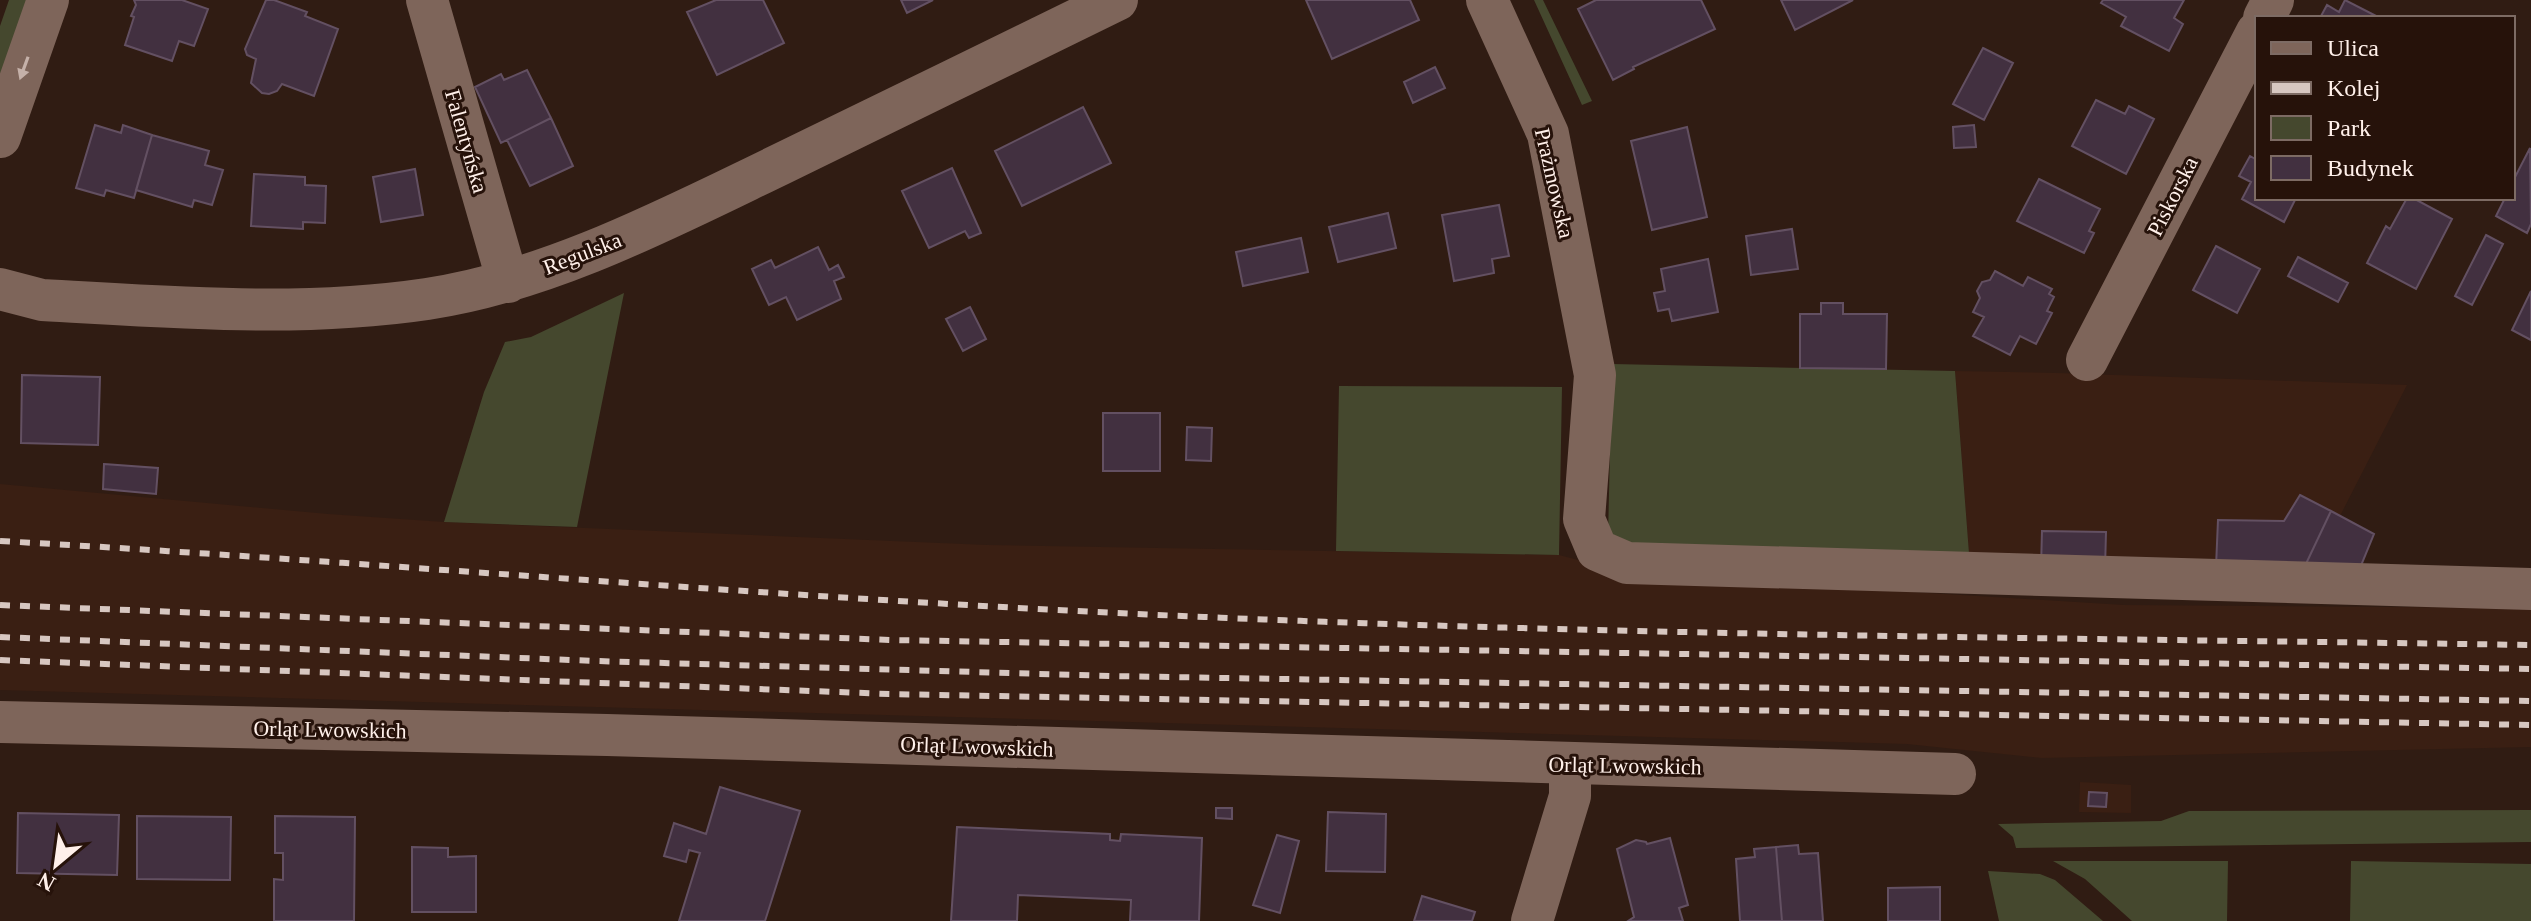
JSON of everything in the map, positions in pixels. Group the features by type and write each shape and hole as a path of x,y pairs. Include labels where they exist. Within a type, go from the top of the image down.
{"street":[{"path":"0,137 48,0"},
{"name":"Falentyńska","path":"427,0 508,282"},
{"name":"Regulska","path":"0,289 42,300 311,311 430,299 508,282 611,243 712,197 1117,0"},
{"name":"Prażmowska","path":"1487,0 1548,134 1595,375 1584,519 1597,550 1627,563 2527,581"},
{"name":"Piskorska","path":"2087,360 2255,36"},
{"name":"Orląt Lwowskich","path":"0,722 607,735 1955,774"},
{"path":"1532,921 1570,796 1570,764"}],"shaded area":[{"path":"1955,371 2407,385 2340,516 2331,512 2304,568 1970,566"},
{"path":"0,484 444,522 987,545 1559,555 1636,575 2124,605 2531,608 2531,747 2042,758 1907,744 0,690"},
{"path":"2080,782 2131,785 2131,813 2079,812"}],"green space":[{"path":"9,0 27,0 0,78 0,26"},
{"path":"1534,0 1543,0 1592,101 1582,105"},
{"path":"624,293 577,527 444,522 484,392 505,342 531,337"},
{"path":"1612,364 1955,371 1970,566 1647,556 1608,537"},
{"path":"1339,386 1562,387 1559,555 1336,551"},
{"path":"2531,810 2531,842 2016,848 2013,837 1998,824 2161,821 2189,811"},
{"path":"2053,861 2228,861 2227,921 2132,921 2085,879"},
{"path":"2351,861 2531,864 2531,921 2350,921"},
{"path":"1988,871 2040,874 2055,880 2103,921 1999,921"}],"building":[{"path":"134,0 182,0 208,9 194,46 179,41 172,61 125,45 134,17 131,16 136,5"},
{"path":"266,0 307,12 305,16 338,29 314,96 282,84 277,91 262,93 251,83 256,59 247,55 245,49"},
{"path":"716,0 763,0 784,43 717,75 687,12"},
{"path":"901,0 933,0 907,13"},
{"path":"1306,0 1410,0 1419,20 1332,59"},
{"path":"1596,0 1701,0 1715,29 1633,67 1613,80 1578,9"},
{"path":"1781,0 1853,0 1795,30"},
{"path":"2103,0 2184,0 2174,18 2183,24 2169,51 2121,26 2126,17 2101,3"},
{"path":"2345,0 2376,16 2321,16 2327,5 2339,12"},
{"path":"1983,48 2013,63 1984,120 1953,104"},
{"path":"1435,67 1445,88 1413,103 1404,82"},
{"path":"527,70 551,118 501,143 475,87 501,74 504,80"},
{"path":"2096,100 2125,114 2129,106 2154,119 2126,174 2072,146"},
{"path":"1083,107 1111,163 1022,206 995,151"},
{"path":"551,118 573,166 530,186 507,140"},
{"path":"95,125 121,133 123,125 152,135 134,198 106,190 104,196 76,188"},
{"path":"1974,125 1976,147 1954,148 1953,127"},
{"path":"1687,127 1707,217 1652,230 1631,141"},
{"path":"152,135 209,151 205,165 223,170 212,205 194,200 192,207 136,190"},
{"path":"2530,148 2531,224 2527,233 2496,216 2504,200 2515,200 2515,177"},
{"path":"2250,156 2255,159 2255,200 2295,200 2284,222 2242,199 2251,182 2239,176"},
{"path":"952,168 981,233 969,238 965,231 929,248 902,191"},
{"path":"415,169 423,215 381,222 373,177"},
{"path":"254,174 305,177 305,185 326,186 325,223 303,222 303,229 251,226"},
{"path":"2039,179 2100,209 2089,231 2094,233 2084,253 2017,221"},
{"path":"2406,200 2417,200 2452,219 2416,289 2367,263 2386,226 2390,229"},
{"path":"1499,205 1509,256 1492,259 1494,273 1454,281 1442,215"},
{"path":"1388,213 1396,248 1338,262 1329,227"},
{"path":"1792,229 1798,269 1751,275 1746,236"},
{"path":"2486,235 2503,244 2472,305 2455,296"},
{"path":"1301,238 1308,272 1243,286 1236,252"},
{"path":"2216,246 2260,269 2237,313 2193,290"},
{"path":"818,247 829,270 838,265 844,277 834,281 841,299 797,320 786,297 769,305 752,269 771,260 775,268"},
{"path":"2298,257 2348,283 2338,302 2288,276"},
{"path":"1708,259 1718,312 1672,321 1669,309 1658,311 1654,293 1665,291 1661,269"},
{"path":"1995,271 2023,286 2028,277 2052,289 2049,294 2054,297 2047,311 2052,313 2036,344 2020,336 2010,355 1973,336 1984,317 1973,312 1980,298 1977,291"},
{"path":"2531,291 2531,340 2512,330"},
{"path":"1821,303 1843,303 1843,314 1887,314 1886,369 1800,368 1800,314 1821,314"},
{"path":"970,307 986,339 963,351 946,319"},
{"path":"22,375 100,377 98,445 21,443"},
{"path":"1103,413 1160,413 1160,471 1103,471"},
{"path":"1187,427 1212,428 1211,461 1186,460"},
{"path":"104,464 158,468 156,494 103,489"},
{"path":"2300,495 2331,511 2304,568 2216,567 2218,520 2284,521"},
{"path":"2331,511 2374,534 2360,568 2304,568"},
{"path":"2042,531 2106,532 2105,569 2041,568"},
{"path":"720,787 800,811 765,921 679,921 700,853 689,850 686,862 664,856 674,823 706,834"},
{"path":"2089,792 2107,793 2106,807 2088,806"},
{"path":"1216,808 1232,808 1232,819 1216,818"},
{"path":"1328,812 1386,814 1385,872 1326,871"},
{"path":"18,813 119,815 117,875 17,873"},
{"path":"137,816 231,817 230,880 137,879"},
{"path":"275,816 355,817 354,921 274,921 274,879 283,880 283,853 275,853"},
{"path":"957,827 1110,834 1110,840 1120,841 1121,834 1202,838 1199,921 1130,921 1131,900 1018,895 1017,921 951,921"},
{"path":"1277,835 1299,841 1280,913 1253,905"},
{"path":"1670,838 1688,905 1679,908 1683,921 1628,921 1634,917 1617,849 1636,840 1647,844"},
{"path":"1798,845 1799,854 1818,853 1823,921 1782,921 1776,847"},
{"path":"412,847 448,848 448,857 476,856 476,912 412,912"},
{"path":"1776,847 1782,921 1740,921 1736,859 1755,857 1754,849"},
{"path":"1940,887 1940,921 1888,921 1888,888"},
{"path":"1422,896 1475,912 1472,921 1414,921"}],"railway":[{"path":"0,541 1034,609 1350,623 1687,632 2531,645"},
{"path":"0,605 891,640 2531,669"},
{"path":"0,637 596,661 1112,676 2531,701"},
{"path":"0,660 889,694 2531,725"}]}
